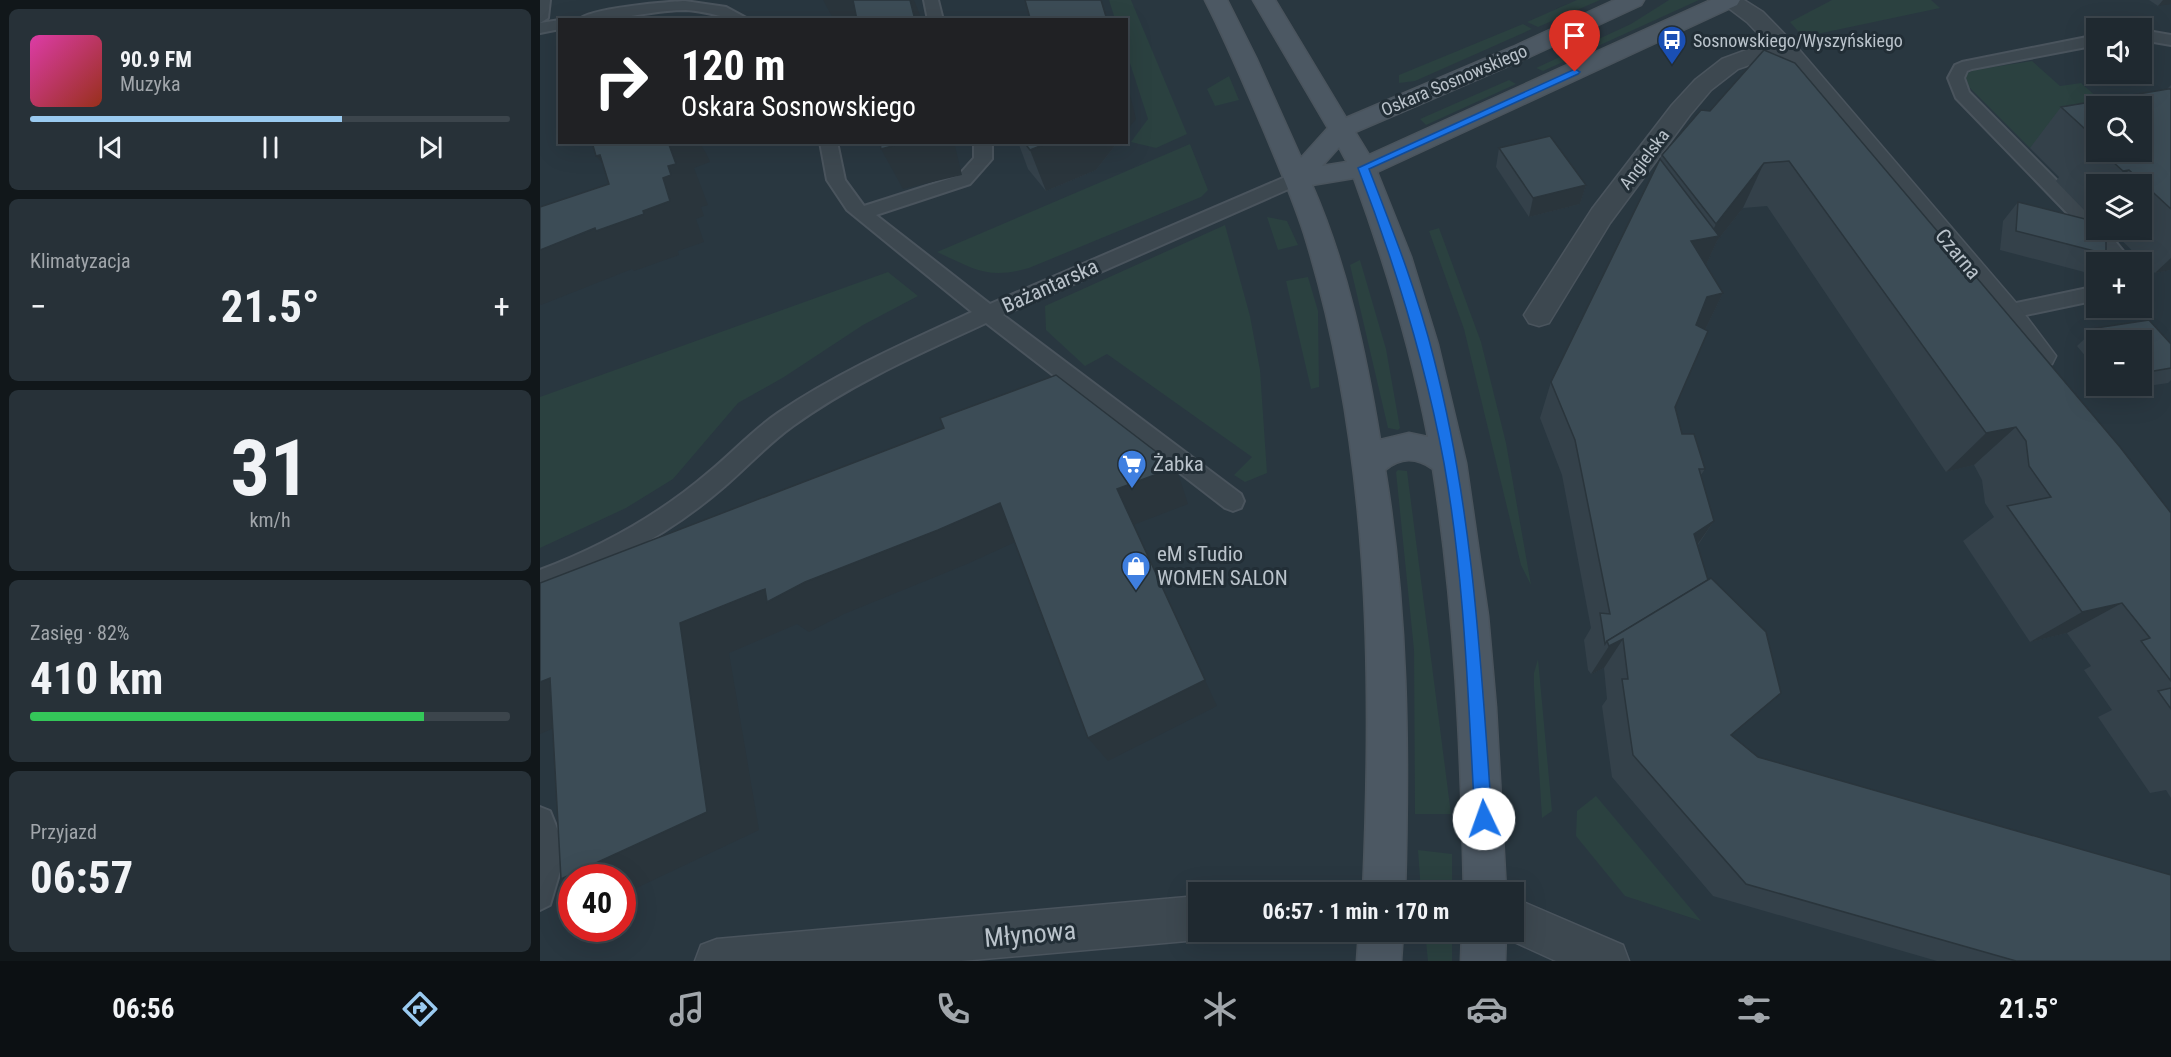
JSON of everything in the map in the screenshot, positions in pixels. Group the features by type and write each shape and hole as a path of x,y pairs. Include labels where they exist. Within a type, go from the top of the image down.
{"street":[{"path":"1216,0 1238,41 1296,179 1323,250 1344,333 1368,465 1382,585 1388,699 1384,882"},
{"path":"1264,0 1272,45 1341,129 1363,168 1390,237 1428,357 1450,463 1462,536 1471,624 1483,802 1485,882"},
{"name":"Oskara Sosnowskiego","path":"1341,129 1521,52 1633,0"},
{"name":"Oskara Sosnowskiego","path":"1296,179 1363,168 1729,0"},
{"name":"Czarna","path":"1729,0 1755,17 1788,51 2007,312 2058,378"},
{"path":"1238,41 1244,45 1272,45"},
{"name":"Angielska","path":"1539,315 1601,216 1681,110 1704,85 1730,64 1757,54 1788,51"},
{"path":"1521,52 1514,61 1517,71 1523,76 1539,81 1557,80"},
{"path":"1296,179 1341,129"},
{"path":"1368,465 1379,455 1393,448 1408,446 1424,447 1438,453 1450,463"},
{"name":"Młynowa","path":"717,961 1188,919"},
{"path":"1524,924 1607,961"},
{"path":"1379,961 1380,942"},
{"path":"1483,961 1484,942"}],"lane":[{"path":"540,18 543,0"},
{"path":"931,0 936,18"},
{"path":"597,18 665,7 719,4 740,18"},
{"path":"540,28 558,24"},
{"path":"2152,37 2171,40"},
{"path":"2086,43 1968,65 1960,68 1956,78 1962,94 2115,252"},
{"path":"540,581 574,568 638,537 716,480 752,446 786,419 816,400 911,349 988,313 909,253 853,206 836,180 828,144"},
{"path":"862,213 964,180 983,159 983,144"},
{"name":"Bażantarska","path":"1233,501 988,313 1296,179"},
{"path":"2007,312 2086,295"},
{"path":"540,821 552,851 540,895"}],"green space":[{"path":"1109,0 1131,0 1187,134 1156,148 1131,142 1148,119 1128,57 1128,18 1115,18"},
{"path":"1577,0 1600,0 1538,27 1527,22"},
{"path":"1669,0 1699,0 1543,71 1536,68 1631,24"},
{"path":"1832,0 1931,0 1940,8 1803,37 1790,22"},
{"path":"1523,24 1532,29 1415,81 1399,83 1399,75"},
{"path":"2032,61 2060,86 2081,83 2096,96 2086,96 2086,139 2030,148 1966,84 1967,73"},
{"path":"1229,76 1239,100 1215,106 1207,89"},
{"path":"1509,80 1516,84 1426,125 1420,119"},
{"path":"1190,144 1208,190 1201,197 1029,268 1015,271 992,273 982,271 937,252"},
{"path":"1267,217 1287,221 1298,245 1278,250"},
{"path":"1225,225 1250,316 1260,370 1267,473 1245,482 1234,475 1252,457 1107,354 1085,366 1046,330 1045,306"},
{"path":"1439,228 1481,342 1506,443 1531,585 1521,565 1464,329 1429,231"},
{"path":"1360,260 1386,349 1400,428 1398,430 1388,428 1350,265"},
{"path":"888,272 918,296 863,325 784,377 738,403 673,479 626,508 540,548 540,397"},
{"path":"1308,277 1318,311 1319,387 1311,389 1286,281"},
{"path":"1398,470 1407,471 1451,814 1415,814 1414,650 1396,472"},
{"path":"1538,659 1552,811 1542,818 1534,687 1534,673"},
{"path":"1596,796 1701,921 1625,896 1576,836 1577,811"},
{"path":"1418,850 1452,854 1452,882 1420,882"},
{"path":"1426,942 1452,942 1452,961 1428,961"}],"building":[{"path":"853,0 910,0 914,18 857,18"},
{"path":"1025,0 1101,0 1106,18 1030,18"},
{"path":"1764,50 1795,63 2120,447 2171,513 2171,681 2141,641 2150,638 2122,603 2082,612 2007,506 2051,497 2029,466 2026,441 2016,427 1986,433 1789,161 1764,163 1716,224 1662,155 1701,110 1710,111"},
{"path":"2171,89 2171,209 2152,191 2152,174 2133,174 2129,170 2123,171 2113,162 2152,162 2152,96 2126,96"},
{"path":"2086,103 2086,130 2061,107"},
{"path":"1550,136 1586,185 1533,198 1499,148"},
{"path":"593,144 669,144 676,164 668,166 671,175 663,178 670,201 643,211 644,214 596,231 595,228 540,250 540,207 609,184 600,155 596,156"},
{"path":"880,144 900,144 881,149"},
{"path":"1026,144 1045,144 1030,150"},
{"path":"1660,159 1719,236 1691,241 1723,293 1707,297 1696,325 1708,331 1675,407 1682,434 1694,434 1705,469 1699,469 1714,521 1694,534 1708,580 1605,644 1600,613 1610,614 1575,440 1551,382"},
{"path":"2018,202 2086,219 2086,240 2106,240 2106,252 2098,252 2016,231"},
{"path":"2149,320 2171,344 2171,368 2152,371 2152,330 2098,330 2096,328"},
{"path":"1056,375 1176,467 1117,489 1205,680 1088,738 1000,503 805,582 767,602 765,589 680,623 707,812 594,864 560,864 550,678 540,682 540,583 944,428 940,418"},
{"path":"1711,578 1766,632 1781,693 1731,735 1758,757 2171,875 2171,961 2016,961 1746,884 1633,755 1622,679 1628,679 1623,639 1609,646 1607,641"},
{"path":"2171,688 2171,709 2158,691"}],"place":[{"name":"Sosnowskiego/Wyszyńskiego","path":"1672,66"},
{"name":"Żabka","path":"1132,490"},
{"name":"eM sTudio WOMEN SALON","path":"1136,592"}],"route":[{"path":"1484,819 1471,624 1462,536 1450,463 1428,357 1390,237 1363,168 1575,72"}]}
